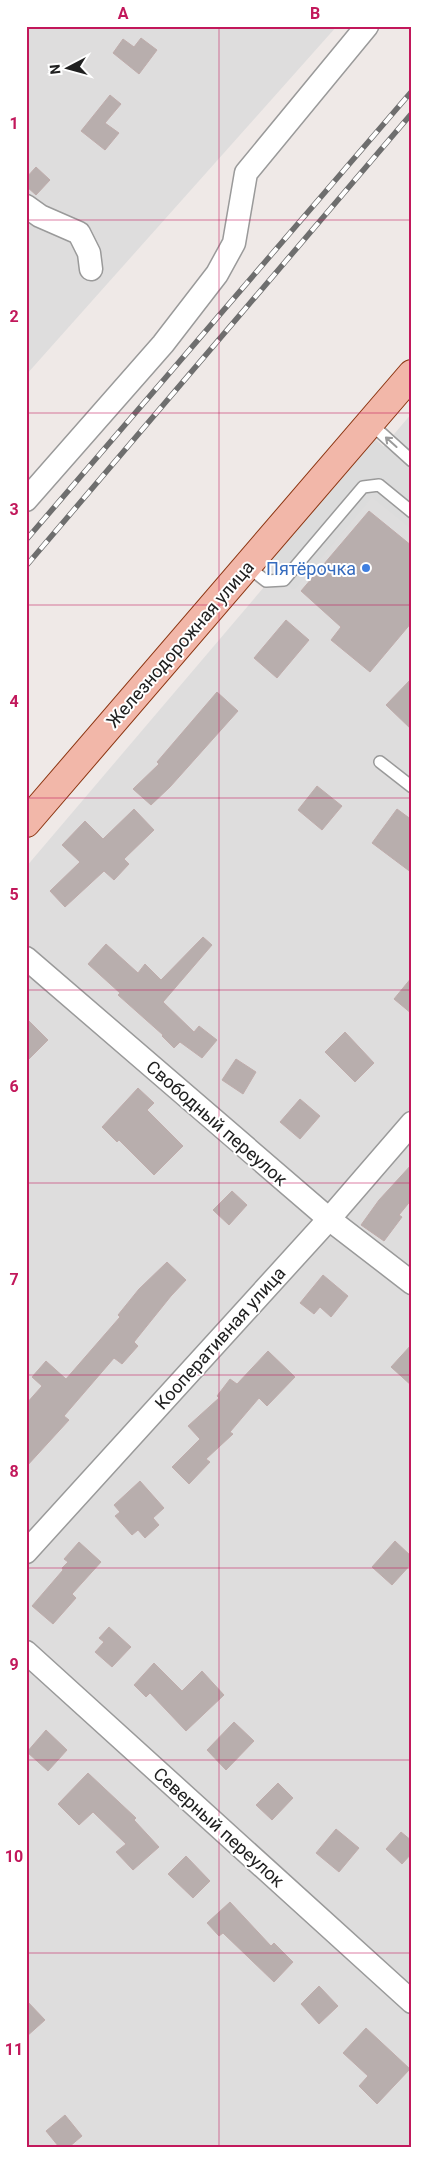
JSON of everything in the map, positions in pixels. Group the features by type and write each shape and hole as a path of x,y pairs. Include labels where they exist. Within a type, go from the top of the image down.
{"main road":[{"name":"Железнодорожная улица","path":"26,823 412,374"}],"street":[{"path":"26,500 163,344 218,274 234,243 246,173 367,26"},
{"path":"33,211 79,233 89,253 91,269"},
{"name":"Свободный переулок","path":"26,958 329,1218 412,1283"},
{"name":"Кооперативная улица","path":"26,1552 412,1124"},
{"name":"Северный переулок","path":"26,1652 412,2002"}],"lane":[{"path":"370,423 412,460"},
{"path":"246,565 266,582 284,580 363,487 379,485 412,512"},
{"path":"380,762 412,788"}],"shaded area":[{"path":"26,26 337,26 26,375"},
{"path":"412,413 412,2147 26,2147 26,867"},
{"path":"375,439 412,471 412,529 372,497 294,590 264,566"}],"building":[{"path":"141,38 157,50 139,74 113,53 123,39 134,47"},
{"path":"110,95 121,104 105,123 119,133 105,150 81,131"},
{"path":"36,167 50,180 36,195 26,186 26,178"},
{"name":"Пятёрочка","path":"369,511 412,546 412,622 370,672 331,640 341,627 301,591"},
{"path":"286,620 309,640 277,678 254,658"},
{"path":"412,678 412,730 386,705"},
{"path":"217,692 238,711 170,787 151,805 133,789 159,764 157,762"},
{"path":"317,786 342,806 322,830 298,810"},
{"path":"134,809 154,830 124,859 129,864 114,880 104,871 65,907 50,891 80,862 62,845 85,821 103,839"},
{"path":"397,809 412,820 412,873 372,843"},
{"path":"203,937 212,945 163,1002 194,1032 199,1026 217,1040 202,1058 180,1042 174,1048 163,1035 118,995 120,993 88,964 106,944 138,973 145,964 161,980"},
{"path":"412,977 412,1014 394,999"},
{"path":"26,1018 48,1040 26,1062"},
{"path":"345,1032 374,1063 355,1082 325,1052"},
{"path":"236,1059 256,1072 243,1094 222,1080"},
{"path":"138,1088 154,1103 147,1110 183,1146 154,1175 119,1140 117,1142 102,1127"},
{"path":"300,1099 320,1116 300,1139 280,1122"},
{"path":"412,1164 412,1199 399,1215 402,1217 384,1241 361,1225 379,1200"},
{"path":"232,1191 247,1205 229,1225 213,1210"},
{"path":"167,1262 186,1280 134,1342 138,1346 122,1364 114,1358 64,1416 69,1420 26,1467 26,1404 42,1386 32,1377 46,1361 66,1379 120,1317 118,1315 139,1289"},
{"path":"323,1275 348,1296 331,1317 320,1307 314,1314 300,1303"},
{"path":"412,1344 412,1386 391,1367"},
{"path":"268,1351 295,1377 267,1406 259,1398 230,1432 233,1434 206,1459 210,1462 189,1484 172,1467 200,1439 188,1426 219,1398 217,1396 230,1379 237,1384"},
{"path":"140,1481 164,1508 153,1518 159,1525 145,1538 138,1530 132,1535 115,1516 120,1512 114,1505"},
{"path":"395,1541 412,1557 412,1563 392,1585 372,1567"},
{"path":"79,1542 101,1562 72,1594 76,1598 53,1624 32,1606 63,1570 62,1568 68,1562 64,1559"},
{"path":"109,1627 131,1647 112,1667 95,1652 104,1642 99,1638"},
{"path":"154,1663 182,1691 202,1671 224,1695 186,1731 150,1693 146,1697 134,1685"},
{"path":"234,1722 254,1741 226,1770 207,1750"},
{"path":"46,1730 67,1750 48,1771 27,1752"},
{"path":"88,1773 136,1818 134,1820 159,1847 133,1870 116,1852 126,1844 93,1812 79,1825 58,1804"},
{"path":"278,1783 293,1798 272,1820 256,1805"},
{"path":"336,1829 359,1848 339,1872 316,1853"},
{"path":"401,1832 412,1841 412,1853 402,1864 386,1849"},
{"path":"186,1856 210,1881 193,1898 168,1874"},
{"path":"230,1902 271,1946 274,1943 293,1962 274,1982 223,1933 219,1936 207,1923"},
{"path":"319,1986 338,2006 319,2024 301,2004"},
{"path":"26,2000 45,2020 26,2037"},
{"path":"366,2028 410,2069 377,2104 359,2086 368,2076 343,2053"},
{"path":"65,2115 82,2136 69,2147 59,2147 46,2131"}],"railway":[{"path":"26,540 412,91"},
{"path":"26,566 412,113"}],"place":[{"name":"Пятёрочка","path":"366,568"}]}
